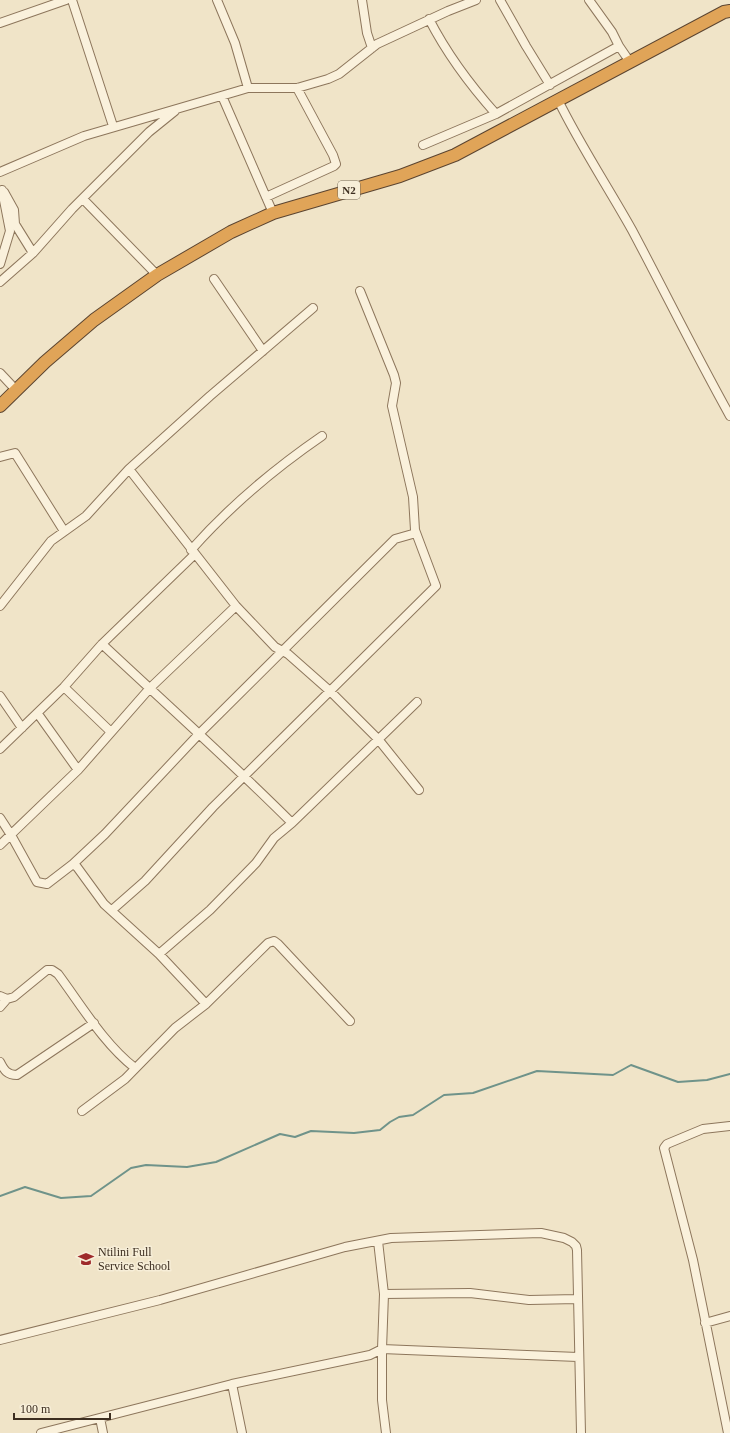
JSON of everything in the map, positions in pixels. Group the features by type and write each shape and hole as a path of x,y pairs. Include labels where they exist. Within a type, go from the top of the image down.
{"highway":[{"name":"N2","path":"0,406 94,320 157,275 231,232 273,213 400,176 455,155 728,9"}],"street":[{"path":"0,23 66,0"},
{"path":"72,0 114,126"},
{"path":"217,0 235,43 248,88"},
{"path":"362,0 365,27 372,48"},
{"path":"0,172 84,136 248,88 297,88 328,79 339,74 372,48 429,19 476,0"},
{"path":"500,0 550,85"},
{"path":"588,0 612,32 619,46 630,62"},
{"path":"429,19 438,38 464,75 496,114"},
{"path":"423,145 496,114 619,46"},
{"path":"266,197 336,164 330,149 297,88"},
{"path":"222,96 273,213"},
{"path":"558,100 570,126 605,182 632,230 730,416"},
{"path":"0,282 33,254 83,199 149,132 178,109"},
{"path":"1,189 13,225 33,254"},
{"path":"83,199 157,275"},
{"path":"0,264 13,225"},
{"path":"214,279 263,351"},
{"path":"112,910 145,881 213,807 331,692 436,586 416,533 413,497 392,406 396,383 394,375 360,291"},
{"path":"0,606 51,542 86,516 129,469 210,396 313,308"},
{"path":"0,373 16,390"},
{"path":"0,748 64,688 102,644 193,552 211,528 246,495 285,462 322,436"},
{"path":"0,457 15,453 64,531"},
{"path":"129,469 236,606 275,647 291,656 331,692 378,739 419,790"},
{"path":"0,818 37,882 47,884 73,864 105,834 198,735 395,539 416,533"},
{"path":"0,845 78,770 150,688 236,606"},
{"path":"102,644 198,735 246,776 292,823"},
{"path":"64,688 111,732"},
{"path":"0,696 22,728"},
{"path":"159,954 210,910 256,863 274,838 292,823 417,702"},
{"path":"38,714 78,770"},
{"path":"73,864 77,867 104,904 159,954 206,1004"},
{"path":"82,1111 125,1079 175,1028 206,1004 268,942 274,941 278,944 350,1021"},
{"path":"0,1007 4,998 14,997 47,970 52,970 58,974 94,1022 127,1062 135,1068"},
{"path":"0,1062 5,1071 11,1075 17,1075 94,1022"},
{"path":"728,1433 693,1260 664,1148 667,1144 697,1131 730,1126"},
{"path":"0,1340 160,1300 345,1247 391,1238 541,1233 564,1238 576,1246 578,1250 577,1299 581,1433"},
{"path":"378,1241 384,1294 382,1400 386,1433"},
{"path":"384,1294 470,1293 529,1300 577,1299"},
{"path":"705,1322 730,1316"},
{"path":"42,1433 232,1384 354,1359 370,1355 382,1349 578,1357"},
{"path":"232,1384 242,1433"},
{"path":"100,1418 103,1433"}],"waterway":[{"path":"0,1196 25,1187 61,1198 91,1196 131,1168 146,1165 187,1167 216,1162 280,1134 295,1137 311,1131 354,1133 380,1130 399,1117 413,1115 444,1095 473,1093 537,1071 613,1075 631,1065 678,1082 707,1080 730,1074"}],"place":[{"name":"Ntilini Full Service School","path":"86,1259"}]}
